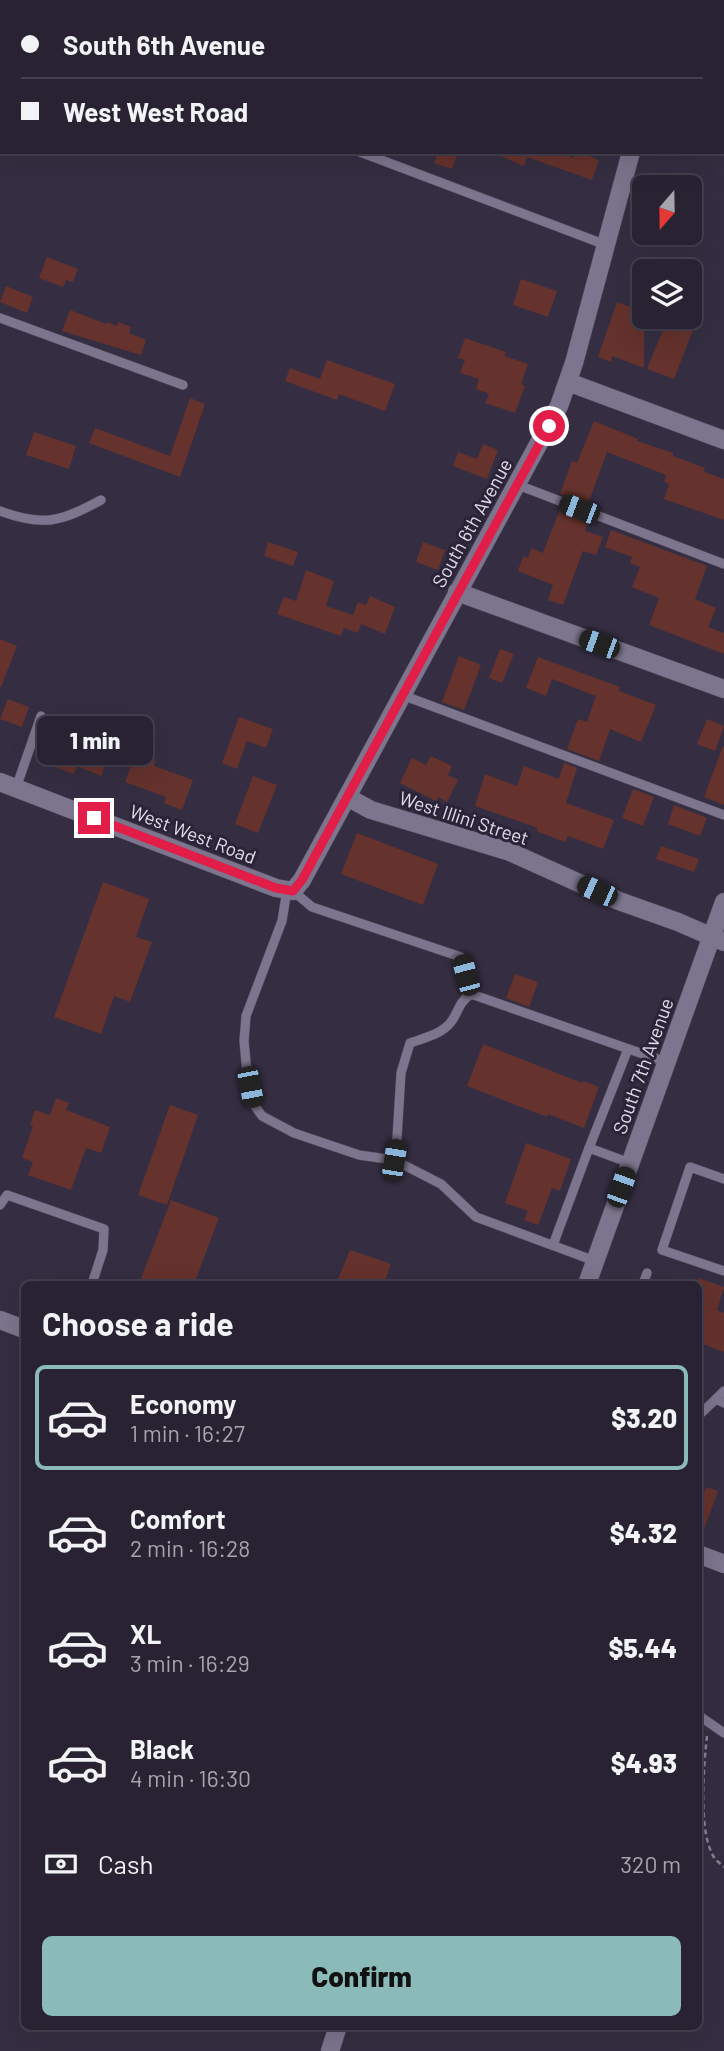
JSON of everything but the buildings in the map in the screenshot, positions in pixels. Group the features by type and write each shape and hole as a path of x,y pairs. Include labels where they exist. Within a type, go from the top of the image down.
{"street":[{"name":"South 6th Avenue","path":"290,890 302,880 559,406 575,363 630,154"},
{"path":"568,382 724,440"},
{"path":"457,592 724,689"},
{"name":"West West Road","path":"8,785 276,888 290,890"},
{"name":"West Illini Street","path":"347,797 371,810 510,852 619,901 718,940"},
{"name":"South 7th Avenue","path":"588,1281 666,1062 718,940 724,902"},
{"path":"0,1320 21,1328"},
{"path":"702,1556 724,1564"},
{"path":"330,2051 337,2030"}],"lane":[{"path":"365,154 606,245"},
{"path":"0,317 183,385"},
{"path":"518,485 724,564"},
{"path":"0,511 22,519 54,521 74,515 101,500"},
{"path":"402,695 724,815"},
{"path":"8,785 41,716"},
{"path":"471,994 461,957 312,907 290,890 282,921 246,1016 243,1041 252,1102 262,1116 294,1133 359,1156 394,1160 441,1184 476,1217 595,1261"},
{"path":"471,994 666,1062"},
{"path":"394,1160 401,1073 410,1043 433,1035 451,1023 462,1001 471,994"},
{"path":"553,1245 628,1049"},
{"path":"589,1148 630,1163"},
{"path":"724,1179 690,1167 662,1250 724,1271"},
{"path":"0,1205 7,1195 104,1229 103,1250 93,1281"},
{"path":"644,1281 647,1273"},
{"path":"702,1413 720,1401 724,1391"},
{"path":"702,1719 724,1733"}],"path":[{"path":"708,1724 704,1818 709,1845 715,1859 724,1867"}],"route":[{"path":"94,818 276,888 293,891 302,880 549,426"}]}
